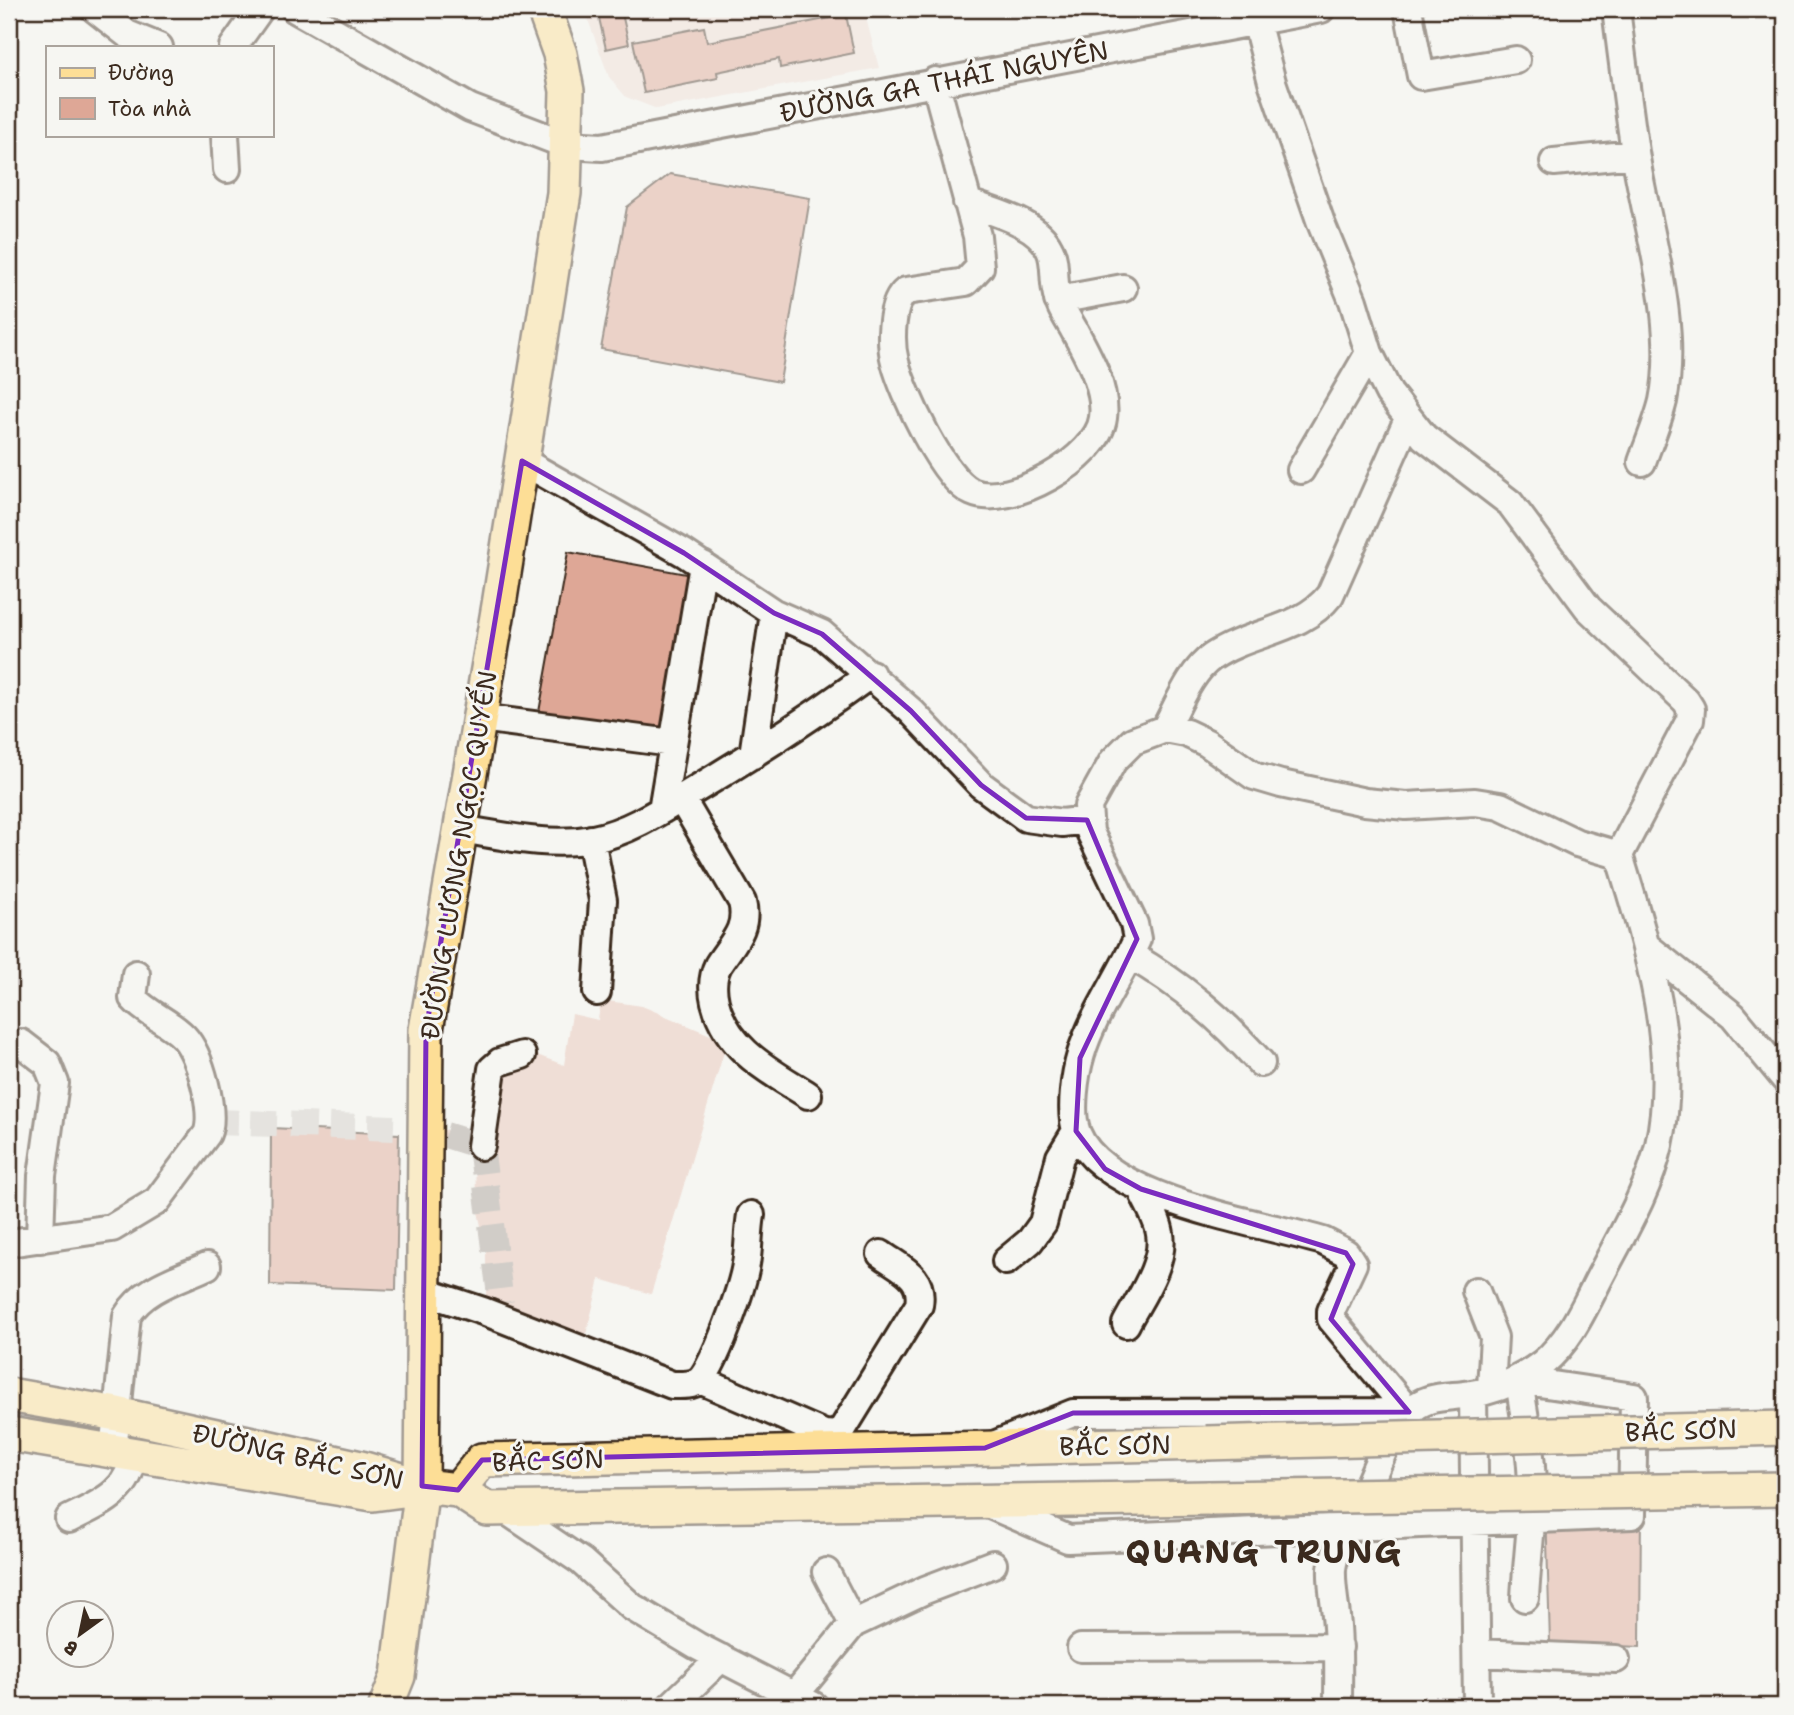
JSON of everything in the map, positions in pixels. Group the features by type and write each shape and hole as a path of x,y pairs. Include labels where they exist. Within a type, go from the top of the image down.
{"main road":[{"name":"ĐƯỜNG LƯƠNG NGỌC QUYẾN","path":"386,1706 398,1676 422,1486 426,1030 480,718 564,193 567,92 559,54 544,9"},
{"name":"ĐƯỜNG BẮC SƠN","path":"9,1395 117,1414 361,1468 422,1486"},
{"name":"BẮC SƠN","path":"458,1490 482,1460 1785,1428"},
{"name":"ĐƯỜNG BẮC SƠN","path":"9,1434 373,1494 422,1486"},
{"name":"BẮC SƠN","path":"422,1486 458,1490 486,1509 1785,1489"}],"street":[{"path":"95,9 127,34 157,46"},
{"path":"234,46 260,9"},
{"name":"ĐƯỜNG GA THÁI NGUYÊN","path":"295,9 470,108 567,145 602,147 1256,15 1321,9"},
{"path":"1408,9 1421,76 1516,60"},
{"path":"1616,9 1635,154 1658,272 1666,374 1662,402 1642,462"},
{"path":"1256,15 1294,149 1353,301 1369,354 1389,393 1424,437 1510,503 1588,608 1691,709 1690,719 1619,855 1646,946 1666,1068 1665,1109 1659,1147 1629,1223 1574,1327 1560,1347 1519,1380 1482,1391 1433,1397 1409,1412 1376,1462 1335,1555 1332,1572 1339,1647 1338,1706"},
{"path":"935,81 981,258 980,267 966,282 906,291 897,302 892,332 894,360 942,465 958,485 974,493 993,497 1013,495 1050,477 1073,460 1098,433 1104,408 1097,379 1058,300 1050,249 1040,235 1022,224 967,202"},
{"path":"225,136 226,169"},
{"path":"1554,163 1635,154"},
{"path":"1058,300 1123,288"},
{"path":"1301,470 1369,354"},
{"path":"1165,729 1195,676 1212,657 1305,618 1320,608 1341,577 1409,419"},
{"path":"522,461 703,565 774,613 822,634 911,711 981,785 1010,808 1038,822 1087,820"},
{"path":"703,565 672,743 671,804 743,902 746,915 743,928 717,968 712,983 720,1020 749,1057 808,1095"},
{"path":"753,755 774,613"},
{"path":"461,829 532,841 591,839 614,834 753,755 871,674"},
{"path":"480,718 672,743"},
{"path":"1409,1412 1331,1319 1331,1311 1353,1264 1346,1252 1323,1241 1141,1189 1105,1169 1087,1150 1076,1132 1074,1114 1080,1058 1088,1033 1137,939 1134,924 1098,852 1087,820 1088,806 1113,761 1133,741 1165,729 1186,733 1207,743 1254,776 1281,784 1406,806 1475,802 1500,806 1577,843 1619,855"},
{"path":"591,839 603,900 597,992"},
{"path":"1646,946 1733,1016 1785,1079"},
{"path":"1130,955 1197,998 1223,1020 1261,1063"},
{"path":"9,1243 113,1228 157,1201 207,1134 212,1122 210,1100 187,1040 133,998 136,974"},
{"path":"22,1042 47,1063 55,1083 42,1176 40,1238"},
{"path":"481,1146 492,1069 500,1062 522,1055"},
{"path":"1006,1261 1030,1241 1043,1223 1060,1157 1076,1132"},
{"path":"1126,1324 1153,1271 1160,1245 1160,1233 1141,1189"},
{"path":"425,1292 483,1311 672,1385 687,1385 700,1380 720,1345 747,1264 746,1239 751,1215"},
{"path":"700,1380 824,1434 839,1435 919,1306 921,1294 915,1277 881,1254"},
{"path":"69,1519 108,1499 126,1481 132,1469 123,1452 117,1414 127,1316 134,1303 151,1291 207,1266"},
{"path":"1476,1291 1494,1337 1482,1391 1475,1523 1478,1706"},
{"path":"983,1502 1068,1539 1632,1515 1634,1397 1519,1380"},
{"path":"1519,1380 1531,1466 1525,1598"},
{"path":"985,1448 1073,1413 1409,1412"},
{"path":"504,1509 581,1561 632,1607 804,1701 853,1625 925,1590 993,1564"},
{"path":"826,1572 853,1625"},
{"path":"1080,1648 1339,1647"},
{"path":"1477,1653 1616,1659"},
{"path":"671,1706 721,1658"}],"highlighted area":[{"path":"522,461 684,553 774,613 822,634 911,711 981,785 1026,818 1087,820 1137,939 1080,1058 1076,1131 1105,1169 1141,1189 1346,1253 1353,1264 1331,1319 1409,1412 1073,1413 985,1448 482,1460 458,1490 422,1486 426,1030"}],"shaded area":[{"path":"584,9 870,9 864,10 879,68 657,109 626,97 609,77"},
{"path":"601,1000 642,1006 727,1042 651,1294 600,1279 584,1342 486,1303 486,1250 476,1202 475,1152 439,1145 440,1129 476,1136 492,1049 526,1051 564,1065 572,1014 598,1020"}],"building":[{"path":"597,9 621,9 629,44 606,49"},
{"path":"846,15 854,53 780,68 779,59 717,72 718,78 644,93 633,41 704,27 707,42"},
{"path":"670,174 810,198 780,382 601,349 627,207"},
{"path":"568,552 697,576 667,736 539,712"},
{"path":"271,1128 399,1134 396,1290 270,1285"},
{"path":"1546,1507 1641,1507 1640,1647 1550,1643"}],"tunnel":[{"path":"212,1122 426,1129 481,1146 501,1303"}],"district":[{"name":"QUANG TRUNG","path":"1264,1551"}]}
